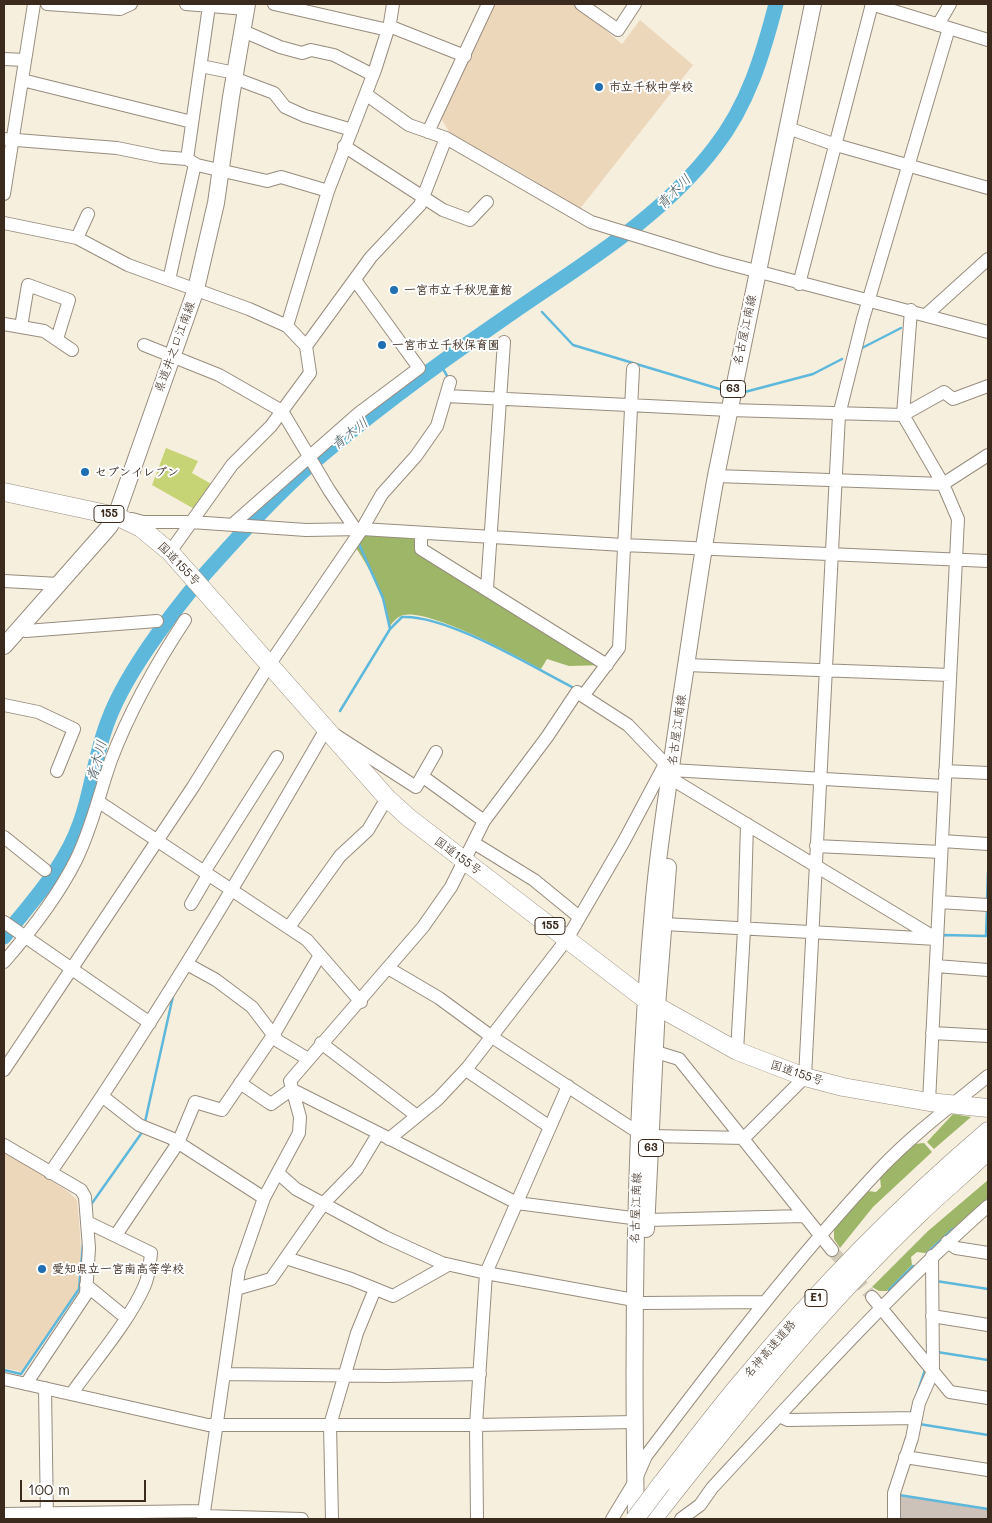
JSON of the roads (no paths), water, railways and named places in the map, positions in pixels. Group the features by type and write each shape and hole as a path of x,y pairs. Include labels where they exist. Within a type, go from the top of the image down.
{"highway":[{"name":"国道155号","path":"4,492 116,516 141,528 170,552 387,798 422,830 651,1003 737,1052 805,1078 868,1092 929,1102 988,1108"},
{"name":"名神高速道路","path":"653,1519 669,1487 743,1379 803,1311 908,1203 988,1131"},
{"name":"名神高速道路","path":"635,1519 669,1487 850,1287 920,1213 988,1151"}],"main road":[{"name":"名古屋江南線","path":"635,1519 634,1422 654,896 666,791 702,548 813,4"},
{"name":"県道井之口江南線","path":"4,646 116,516 171,355 196,289 210,236 247,6"},
{"name":"名古屋江南線","path":"645,1134 656,1052 651,1003 664,924 674,793 669,771"},
{"name":"名古屋江南線","path":"639,1301 646,1456 645,1519"}],"street":[{"path":"4,194 8,139 22,80 34,4"},
{"path":"48,4 120,9 131,4"},
{"path":"186,4 247,6"},
{"path":"274,4 388,28 465,56"},
{"path":"288,326 328,191 344,146 367,95 388,28 393,4"},
{"path":"428,132 488,4"},
{"path":"581,4 618,30 635,4"},
{"path":"799,284 872,4 988,40"},
{"path":"388,968 439,998 492,1037 645,1134 744,1138 805,1078 838,415 950,4"},
{"path":"169,280 191,161 192,122 209,6"},
{"path":"243,31 280,47 302,52 311,50 334,55 373,75"},
{"path":"4,59 25,60"},
{"path":"200,66 235,75 274,93 285,107 352,130"},
{"path":"22,80 192,122"},
{"path":"367,95 409,126 446,138 591,222 799,284 911,310 988,332"},
{"path":"788,128 836,145 988,188"},
{"path":"306,346 371,257 420,205 446,138"},
{"path":"8,139 117,148 191,161 267,181 281,177 328,191"},
{"path":"344,146 443,210 453,212 470,220 487,202"},
{"path":"77,238 88,214"},
{"path":"4,223 77,238 128,265 249,309 288,326 306,346 310,373 271,426 232,465 170,552"},
{"path":"926,315 988,259"},
{"path":"236,525 309,456 359,413 420,368 355,280"},
{"path":"21,327 28,286 69,300 56,339"},
{"path":"911,310 903,415 943,484 958,519 929,1102"},
{"path":"4,324 44,331 72,350"},
{"path":"487,588 504,342"},
{"path":"144,345 219,375 282,411 309,456 359,530"},
{"path":"583,696 619,648 633,369"},
{"path":"4,1070 157,842 269,665 382,494 416,456 437,426 450,382"},
{"path":"446,396 838,415 903,415 944,392 954,398 988,386"},
{"path":"716,476 943,484 988,455"},
{"path":"116,516 143,522 191,522 306,530 359,530 623,545 988,561"},
{"path":"421,533 421,549 487,588 607,665"},
{"path":"4,581 59,584"},
{"path":"4,962 24,937 75,862 99,802 110,762 124,727 156,664 185,620"},
{"path":"20,629 26,632 158,621"},
{"path":"686,665 950,675"},
{"path":"203,1516 218,1425 236,1289 242,1261 264,1198 299,1133 300,1117 290,1081 321,1043 361,1002 423,927 451,887 484,820 547,737 577,692 628,725 669,771 747,824 937,939"},
{"path":"4,705 38,712 74,729 57,771"},
{"path":"50,1173 187,964 326,729 416,787 436,752"},
{"path":"191,904 206,873 277,757"},
{"path":"669,771 944,786"},
{"path":"236,1289 271,1279 324,1203 357,1169 383,1136 417,1116 438,1099 466,1070 567,939 578,916 669,771"},
{"path":"945,771 988,773"},
{"path":"422,776 484,820"},
{"path":"289,927 340,856 368,830 387,798"},
{"path":"99,802 307,940 361,1002"},
{"path":"737,1052 744,930 747,824"},
{"path":"4,837 45,870"},
{"path":"474,843 534,880 578,916"},
{"path":"816,846 941,847 988,844"},
{"path":"939,902 988,904"},
{"path":"4,922 150,1023"},
{"path":"664,924 812,934 937,939"},
{"path":"116,1235 178,1143 195,1102 222,1110 274,1034 320,955"},
{"path":"187,964 216,980 252,1007 278,1040 308,1059"},
{"path":"936,966 988,970"},
{"path":"932,1033 988,1036"},
{"path":"321,1043 417,1116"},
{"path":"656,1052 679,1059 832,1250"},
{"path":"466,1070 550,1127"},
{"path":"612,1519 635,1481 646,1456 764,1302 880,1170 940,1114 988,1076"},
{"path":"240,1083 271,1104 292,1089"},
{"path":"477,1519 476,1425 486,1273 568,1086"},
{"path":"292,1089 517,1202 641,1220 804,1216"},
{"path":"102,1096 139,1125 178,1143 264,1198"},
{"path":"4,1145 81,1190 85,1197 89,1248 86,1294 26,1384"},
{"path":"278,1173 296,1189 385,1237 448,1265 639,1301 764,1302"},
{"path":"681,1519 700,1505 779,1416 880,1308 932,1256 988,1206"},
{"path":"72,1393 145,1286 151,1253 87,1222"},
{"path":"947,1242 956,1248 988,1253"},
{"path":"894,1519 894,1493 919,1403 933,1371 932,1256"},
{"path":"286,1258 351,1279 393,1296 448,1265"},
{"path":"86,1285 125,1317"},
{"path":"332,1519 330,1425 357,1333 376,1290"},
{"path":"872,1297 950,1392 988,1398"},
{"path":"932,1316 988,1325"},
{"path":"225,1374 480,1374"},
{"path":"4,1379 208,1425 476,1425 634,1422"},
{"path":"45,1388 47,1516"},
{"path":"779,1416 788,1420 916,1418"},
{"path":"905,1457 988,1470"},
{"path":"4,1514 302,1519"}],"waterway":[{"name":"青木川","path":"4,937 47,883 66,854 80,823 104,734 117,701 128,679 157,634 190,592 263,510 331,447 428,372 616,241 643,220 693,173 727,131 737,114 760,60 776,4"},
{"path":"542,312 573,345 723,390"},
{"path":"860,349 901,328"},
{"path":"741,393 813,374 842,359"},
{"path":"440,364 449,379"},
{"path":"340,711 390,629 383,598 359,544"},
{"path":"390,629 402,617 420,618 442,624 489,644 574,688"},
{"path":"987,901 988,872"},
{"path":"943,937 943,935 986,936 987,909"},
{"path":"145,1122 173,996"},
{"path":"90,1206 143,1131"},
{"path":"927,1253 953,1229"},
{"path":"4,1370 21,1374 79,1289 83,1244"},
{"path":"889,1290 913,1266"},
{"path":"936,1281 988,1289"},
{"path":"937,1352 988,1360"},
{"path":"911,1412 925,1370"},
{"path":"919,1424 988,1435"},
{"path":"899,1495 988,1509"}],"tunnel":[{"path":"832,1250 872,1297"}],"place":[{"name":"市立千秋中学校","path":"599,87"},
{"name":"一宮市立千秋児童館","path":"394,290"},
{"name":"一宮市立千秋保育園","path":"382,345"},
{"name":"セブンイレブン","path":"85,472"},
{"name":"愛知県立一宮南高等学校","path":"42,1269"}]}
